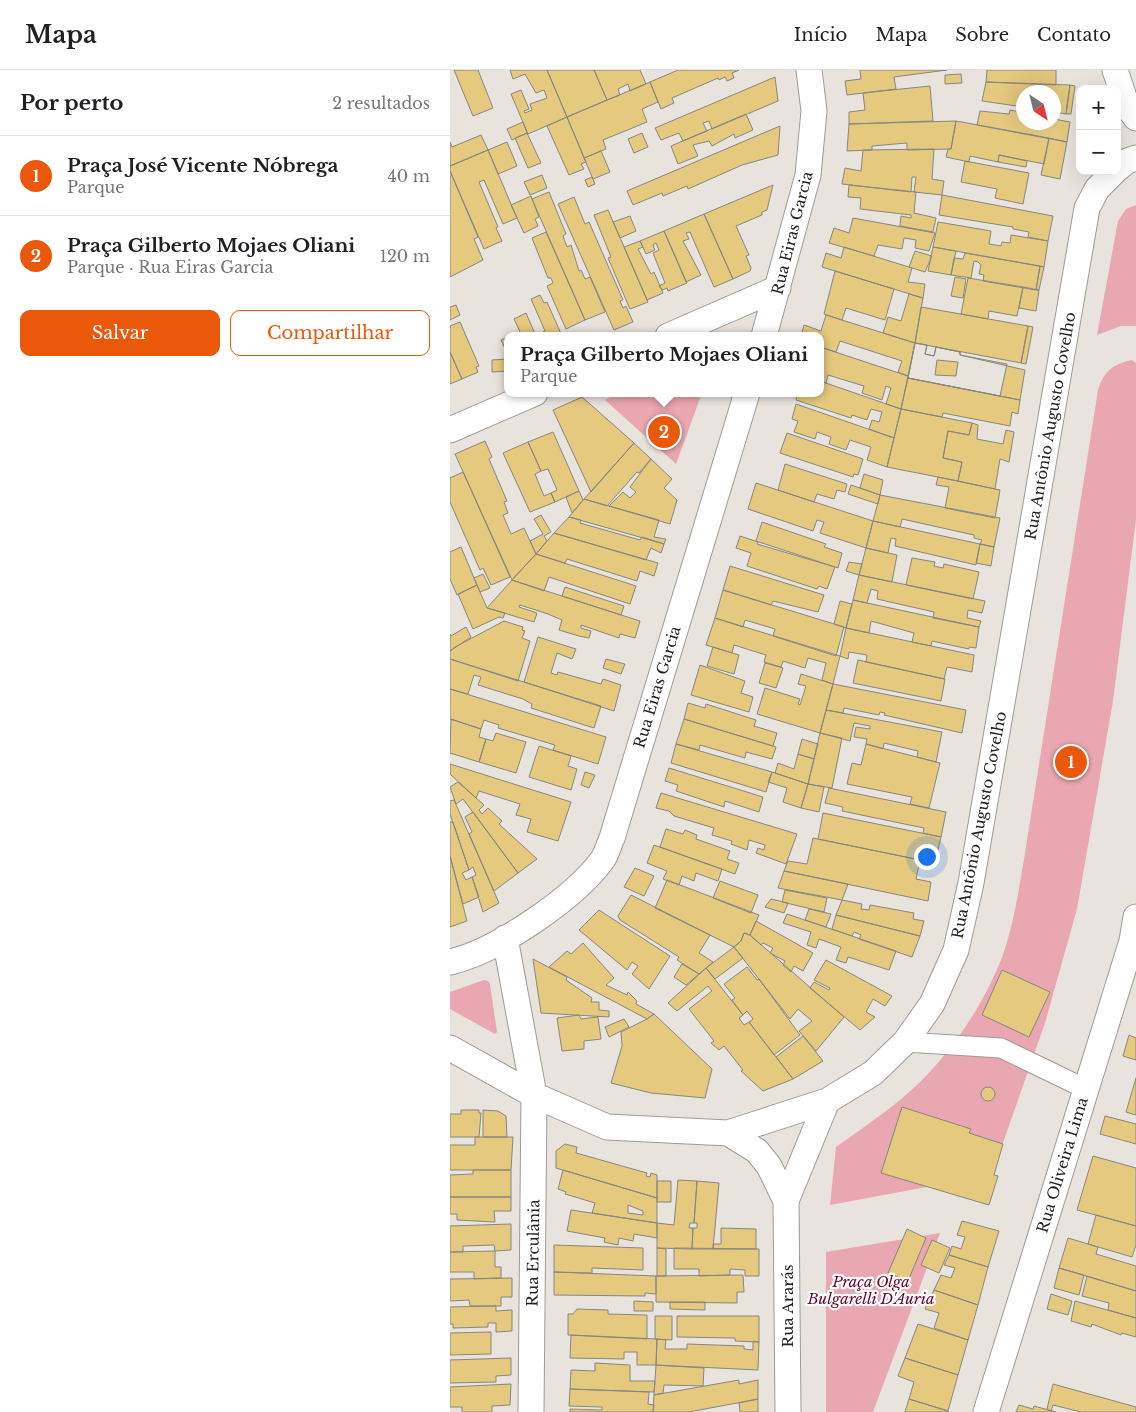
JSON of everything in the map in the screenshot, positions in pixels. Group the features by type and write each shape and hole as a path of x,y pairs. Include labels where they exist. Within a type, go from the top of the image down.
{"street":[{"name":"Rua Eiras Garcia","path":"765,332 808,175 814,111 808,70"},
{"path":"1115,70 1127,106 1136,118"},
{"name":"Rua Antônio Augusto Covelho","path":"1121,166 1127,161 1136,158"},
{"name":"Rua Antônio Augusto Covelho","path":"450,1048 534,1095 607,1127 728,1133 827,1101 873,1073 905,1042 932,1004 956,950 971,883 1087,208 1098,189 1111,175"},
{"path":"677,332 778,288"},
{"path":"450,430 526,397"},
{"name":"Rua Eiras Garcia","path":"450,962 505,938 564,899 604,858 612,838 746,397"},
{"name":"Rua Oliveira Lima","path":"986,1412 1134,941 1136,917"},
{"path":"505,938 534,1095"},
{"path":"905,1042 1001,1048 1086,1089"},
{"name":"Rua Erculânia","path":"531,1412 534,1095"},
{"name":"Rua Ararás","path":"788,1412 786,1201 827,1101"},
{"name":"Rua Ararás","path":"728,1133 757,1151 769,1166 786,1201"}],"green space":[{"path":"1136,205 1136,326 1121,326 1097,335 1118,221 1126,209"},
{"path":"1132,360 1136,363 1136,519 1113,701 1077,909 1045,1023 985,1194 943,1184 830,1205 836,1147 900,1100 946,1054 983,999 1006,947 1021,880 1098,390 1103,378 1110,369"},
{"path":"611,397 701,397 676,464 605,400"},
{"path":"484,980 490,984 497,1032 495,1034 450,1009 450,992"},
{"name":"Praça Olga Bulgarelli D'Auria","path":"940,1233 873,1412 826,1412 826,1252"}],"building":[{"path":"454,70 478,70 493,108 473,116"},
{"path":"510,70 547,70 567,117 528,134 511,94 521,90 529,109 524,111 525,113 532,110 530,104 547,98 544,90 536,93 525,74 513,79"},
{"path":"547,70 594,70 607,100 567,117"},
{"path":"594,70 640,70 646,84 630,91 628,84 618,89 620,95 607,100"},
{"path":"678,70 739,70 732,73 734,78 727,81 725,77 719,80 718,78 672,98 674,103 661,109 650,82"},
{"path":"860,70 947,70 894,77 896,89 847,95 845,81 861,79"},
{"path":"987,70 1056,70 1056,85 986,82"},
{"path":"961,74 962,83 945,84 945,75"},
{"path":"775,77 778,101 712,129 709,121 703,123 707,131 683,141 679,133 661,140 655,128"},
{"path":"650,82 658,102 642,109 647,122 603,140 606,149 584,158 567,117"},
{"path":"986,82 1070,85 1066,114 1061,113 1061,85 1016,85 1016,106 982,101"},
{"path":"1070,85 1075,86 1071,114 1066,114"},
{"path":"930,86 933,121 849,124 849,112 865,110 863,93"},
{"path":"1010,110 1016,111 1016,130 1061,130 1061,120 1070,122 1067,142 977,125 980,111 1009,114"},
{"path":"746,114 753,130 735,138 734,134 712,146 709,141 693,145 698,156 678,164 671,146"},
{"path":"567,117 586,162 581,164 584,169 569,175 547,126"},
{"path":"956,121 951,149 907,150 907,143 872,146 872,150 847,151 849,124"},
{"path":"956,121 1049,138 1044,164 999,155 998,162 970,156 969,162 946,157 948,149 951,149"},
{"path":"523,122 527,133 512,140 507,129"},
{"path":"780,126 778,155 742,165 688,189 687,186 663,196 662,193 633,205 627,191"},
{"path":"527,133 541,163 528,168 515,138"},
{"path":"642,133 648,147 634,153 628,139"},
{"path":"481,135 488,150 450,166 450,142 452,147"},
{"path":"1049,138 1067,142 1060,179 1041,175"},
{"path":"507,142 517,166 498,174 488,150"},
{"path":"934,149 932,179 944,181 942,195 914,192 916,177 912,177 911,192 842,184 845,168 861,171 863,150"},
{"path":"488,150 517,218 503,224 484,180 479,182 502,241 484,249 450,171 450,166"},
{"path":"601,151 610,172 593,179 584,158"},
{"path":"999,155 1027,161 1026,167 998,162"},
{"path":"965,161 1029,173 1023,204 995,198 997,189 961,182"},
{"path":"450,171 478,237 474,239 483,260 450,277"},
{"path":"542,175 547,188 530,195 524,182"},
{"path":"592,177 595,184 588,187 585,180"},
{"path":"773,185 767,210 762,212 762,215 736,226 749,255 746,256 751,268 750,271 733,279 704,214"},
{"path":"849,185 916,192 914,213 936,218 933,232 900,226 901,216 911,218 911,215 860,209 861,198 848,197"},
{"path":"549,192 566,234 563,236 567,247 571,245 579,271 581,270 585,279 590,277 605,312 585,320 532,199"},
{"path":"942,195 1053,216 1048,241 1028,237 1029,232 1013,229 1013,227 939,215"},
{"path":"531,196 539,217 535,219 538,226 524,233 511,205"},
{"path":"574,197 585,224 589,222 623,300 620,301 623,308 626,306 633,322 614,330 558,204"},
{"path":"608,210 648,302 630,309 608,258 611,257 594,215"},
{"path":"704,214 733,279 714,287 690,232 686,233 689,239 683,241 701,275 686,282 664,231"},
{"path":"630,216 636,231 620,238 613,222"},
{"path":"853,218 935,233 929,251 915,248 916,240 904,238 902,249 878,245 874,256 829,243 834,228 849,233"},
{"path":"938,222 991,231 989,244 1001,246 1002,242 1010,243 1011,235 1048,241 1044,267 933,247"},
{"path":"664,231 687,283 668,291 667,288 662,290 659,286 665,283 653,253 659,250 656,243 653,245 655,250 646,254 640,241"},
{"path":"546,232 585,320 566,329 547,286 553,283 551,278 548,278 532,238"},
{"path":"640,241 643,247 638,249 651,274 654,272 663,293 647,300 624,247"},
{"path":"844,247 912,268 908,282 925,284 923,298 822,267 826,253 841,258"},
{"path":"933,247 956,251 951,275 928,271"},
{"path":"915,251 932,256 925,272 909,267"},
{"path":"965,253 1040,266 1036,290 983,281 984,275 979,274 981,265 974,261 971,278 951,275 954,258 963,259"},
{"path":"1040,266 1044,267 1039,290 1036,290"},
{"path":"835,271 894,289 885,320 846,308 842,320 824,314"},
{"path":"955,277 966,279 963,298 951,296"},
{"path":"968,278 1023,287 1017,316 989,311 988,319 961,314"},
{"path":"1023,287 1039,290 1036,311 1019,308"},
{"path":"909,294 923,298 915,343 883,333 888,317 901,321"},
{"path":"540,295 544,303 547,302 560,332 543,332 545,331 531,299"},
{"path":"456,305 460,315 450,320 450,307"},
{"path":"921,307 1028,326 1021,363 915,343"},
{"path":"526,313 534,332 520,332 514,319"},
{"path":"826,315 915,343 908,376 898,372 902,361 840,341 836,352 824,348 824,332 802,332 804,325 821,331"},
{"path":"460,322 479,366 476,367 478,372 462,379 450,352 450,326"},
{"path":"1028,326 1033,327 1026,364 1021,363"},
{"path":"915,343 927,345 925,354 934,356 936,347 960,352 960,355 1007,364 1000,396 908,378","holes":["937,360 958,362 956,376 935,375"]},
{"path":"915,343 927,345 925,354 934,356 936,347 960,352 960,355 1025,370 1020,400 908,378"},
{"path":"824,348 908,376 901,409 886,404 891,388 886,386 882,400 862,393 864,386 828,375 826,383 824,382"},
{"path":"450,352 462,379 450,384"},
{"path":"504,359 504,371 492,372 492,360"},
{"path":"908,378 1020,400 1018,414 1012,412 1010,426 943,413 942,417 901,409"},
{"path":"824,382 901,409 894,438 869,429 872,420 879,422 882,412 871,409 867,420 852,415 851,418 796,400 797,397 824,397"},
{"path":"582,397 634,443 591,492 553,410"},
{"path":"796,404 894,438 887,467 867,460 871,447 850,440 846,450 829,444 831,437 817,432 815,439 794,432 798,421 792,419"},
{"path":"901,409 972,423 969,435 948,431 943,458 962,462 958,481 887,467"},
{"path":"972,423 978,425 977,439 1003,444 1006,430 1014,432 1009,462 1000,459 995,489 958,481 962,462 943,458 948,431 969,435"},
{"path":"553,432 579,491 555,502 551,493 557,490 548,469 541,471 528,442"},
{"path":"787,433 863,459 858,475 854,474 853,477 780,453"},
{"path":"485,441 492,457 489,459 507,501 504,502 508,513 503,515 511,534 524,528 536,554 512,580 455,454"},
{"path":"528,442 541,471 535,474 544,496 551,493 555,502 530,512 503,453"},
{"path":"634,443 651,459 639,473 637,472 607,506 584,499"},
{"path":"651,459 672,479 664,488 677,500 670,524 609,506 623,492 630,498 636,492 630,487"},
{"path":"785,464 847,484 845,492 837,490 834,499 817,494 814,502 778,490"},
{"path":"463,472 510,577 491,585 483,568 480,570 450,502 450,478"},
{"path":"864,474 883,480 880,495 860,488"},
{"path":"938,477 1000,490 995,518 945,508 949,487 936,485"},
{"path":"756,483 873,521 866,548 820,533 824,522 817,520 813,531 748,509"},
{"path":"851,485 880,495 878,504 848,494"},
{"path":"579,491 583,500 572,513 566,497"},
{"path":"880,495 1000,518 994,547 980,544 982,540 974,538 974,535 902,519 900,527 873,521"},
{"path":"584,499 659,520 654,537 666,539 664,544 569,517"},
{"path":"541,515 551,532 544,536 547,541 536,554 530,541 543,534 534,519"},
{"path":"569,517 581,520 580,523 640,540 642,537 664,544 661,553 651,548 646,560 554,533"},
{"path":"873,521 980,544 976,565 895,546 896,539 891,538 888,553 866,548"},
{"path":"762,522 826,544 824,547 842,553 838,568 756,541"},
{"path":"554,533 658,563 654,576 640,571 637,581 567,559 565,563 536,554"},
{"path":"740,536 758,542 757,544 835,567 827,589 819,586 817,589 747,566 751,553 736,548"},
{"path":"980,544 994,547 991,566 976,563"},
{"path":"461,547 477,585 457,595 450,579 450,552"},
{"path":"866,548 897,555 892,582 859,575"},
{"path":"536,554 636,586 630,604 549,577 544,591 512,580"},
{"path":"912,558 935,562 934,566 943,568 944,564 979,572 973,599 906,585"},
{"path":"849,562 862,564 859,575 846,571"},
{"path":"730,566 824,595 818,612 773,601 771,605 723,590"},
{"path":"483,574 490,588 480,592 474,578"},
{"path":"859,575 985,601 982,613 968,610 967,618 981,621 979,627 933,618 934,612 877,599 878,591 871,589 867,603 853,600"},
{"path":"512,580 640,621 635,638 620,634 619,638 581,625 581,628 591,631 589,638 579,636 559,630 562,620 520,605 519,607 537,613 534,622 487,608"},
{"path":"477,585 487,608 505,613 503,618 499,617 473,629 458,594"},
{"path":"565,587 624,606 621,615 562,596"},
{"path":"723,590 844,627 836,656 773,636 775,629 745,620 743,627 715,618"},
{"path":"853,600 979,627 976,648 969,647 969,649 932,641 931,646 912,642 914,633 871,621 869,633 846,628"},
{"path":"840,601 852,604 846,628 834,624"},
{"path":"715,618 840,656 833,684 822,680 826,663 808,658 805,668 783,661 781,667 764,662 766,655 734,645 732,653 706,645"},
{"path":"504,621 523,627 522,630 525,631 522,638 530,641 518,681 450,659 450,651 455,647"},
{"path":"466,627 471,637 450,651 450,634 451,636"},
{"path":"846,628 974,655 972,672 947,667 944,679 866,662 867,655 849,652 848,659 840,656"},
{"path":"538,637 576,649 572,659 557,653 551,673 557,675 558,672 601,684 603,679 621,685 614,711 524,682"},
{"path":"713,647 739,655 734,674 707,666"},
{"path":"450,659 601,706 594,728 531,708 532,704 523,699 478,685 481,677 474,675 468,694 450,689"},
{"path":"606,659 625,664 621,674 603,668"},
{"path":"858,660 945,679 941,701 853,683"},
{"path":"765,663 783,668 776,688 759,683"},
{"path":"700,665 745,681 741,693 753,697 749,712 691,695"},
{"path":"801,674 833,684 820,733 757,714 765,688 800,699 798,704 800,705 806,686 798,684"},
{"path":"833,684 966,710 962,733 884,715 885,713 880,712 879,715 844,708 843,713 826,710"},
{"path":"450,689 606,737 598,764 553,750 555,745 498,728 499,725 484,720 481,729 450,719"},
{"path":"688,703 705,708 706,704 756,720 754,726 777,733 773,746 684,719"},
{"path":"826,710 942,732 936,762 917,757 918,751 884,743 883,749 866,744 867,739 854,737 856,727 870,729 870,726 854,723 850,741 820,733"},
{"path":"451,719 481,729 479,737 486,739 479,762 450,753"},
{"path":"684,719 776,747 772,759 746,752 745,758 700,745 699,750 676,744"},
{"path":"496,733 526,742 516,773 479,762 486,739 493,741"},
{"path":"820,733 842,738 832,788 808,784"},
{"path":"802,739 818,744 814,759 798,754"},
{"path":"676,744 772,772 766,792 671,763"},
{"path":"866,744 940,763 929,808 910,804 912,797 847,784 852,763 861,765"},
{"path":"539,746 571,756 568,766 577,769 571,790 529,777"},
{"path":"798,754 814,759 808,784 775,773 778,763 794,769"},
{"path":"450,764 571,802 558,841 527,832 531,819 516,815 520,804 479,791 476,798 450,774"},
{"path":"669,768 763,797 759,812 725,801 724,807 676,791 678,785 665,781"},
{"path":"585,772 595,775 589,788 581,785"},
{"path":"772,772 808,784 801,808 783,802 787,788 768,782"},
{"path":"458,782 484,805 479,810 482,814 488,808 502,821 499,824 537,859 518,873 463,799 456,804 450,787"},
{"path":"808,784 824,787 819,812 801,808"},
{"path":"829,788 946,812 941,837 923,833 924,828 842,811 843,807 825,803"},
{"path":"661,793 797,834 786,864 756,853 758,848 764,850 765,845 749,840 747,850 731,844 732,841 712,835 714,828 674,816 669,811 656,808"},
{"path":"454,800 499,903 483,912 472,877 476,875 473,867 469,870 450,814 450,801"},
{"path":"473,812 518,873 494,891 469,834 472,832 465,817"},
{"path":"823,813 941,837 935,863 818,839"},
{"path":"450,822 453,822 469,870 462,873 466,880 472,877 479,897 463,904 450,856"},
{"path":"666,829 683,834 685,830 697,835 696,839 730,851 727,859 739,863 735,874 660,847"},
{"path":"813,838 920,860 916,879 931,882 928,901 784,871 788,861 807,864"},
{"path":"654,845 722,869 718,881 696,873 694,881 682,876 679,885 663,879 667,871 647,863"},
{"path":"450,856 467,921 450,927"},
{"path":"635,868 654,876 644,896 624,887"},
{"path":"784,871 848,884 842,900 778,888"},
{"path":"667,880 759,915 750,935 744,933 741,941 734,947 655,908"},
{"path":"720,881 758,895 751,913 713,898"},
{"path":"785,890 827,898 824,912 782,902"},
{"path":"631,895 710,935 699,953 713,962 699,974 677,960 679,957 620,920 618,916"},
{"path":"771,899 788,903 784,913 765,907"},
{"path":"842,900 862,904 861,909 869,910 870,905 914,913 913,919 924,921 920,936 836,915"},
{"path":"809,909 831,914 826,927 805,920"},
{"path":"599,910 670,956 649,989 632,974 638,966 632,962 627,970 579,930"},
{"path":"787,914 896,951 889,970 848,957 846,963 836,960 841,947 819,939 816,948 807,945 811,932 783,923"},
{"path":"836,915 920,936 912,957 859,939 861,935 854,932 852,936 832,929"},
{"path":"756,921 813,953 803,971 794,966 791,972 783,965 785,961 770,953 773,948 763,943 761,945 750,935"},
{"path":"744,933 750,935 844,1017 816,1051 799,1031 812,1021 798,1009 790,1019 734,947 741,941"},
{"path":"583,943 614,978 606,985 627,995 628,992 637,1001 636,1004 654,1014 647,1019 549,967 567,951 571,954"},
{"path":"734,947 743,958 715,979 706,968"},
{"path":"533,959 567,977 566,980 592,998 591,1002 599,1002 599,1010 609,1011 609,1017 541,1013"},
{"path":"826,960 892,996 885,1006 873,999 866,1012 875,1017 860,1030 810,988 814,982 829,990 830,988 814,980"},
{"path":"682,964 699,974 686,985 674,977"},
{"path":"747,967 757,980 759,979 800,1035 774,1055 749,1022 753,1019 747,1011 743,1015 732,1000 735,998 724,984"},
{"path":"706,968 743,1015 739,1018 744,1025 749,1022 793,1079 763,1091 741,1071 743,1070 724,1046 719,1050 711,1043 714,1041 689,1009 712,991 708,986 677,1011 668,1003"},
{"path":"1002,970 1050,992 1029,1037 982,1015"},
{"path":"654,1014 712,1069 705,1098 651,1093 611,1083 622,1046 621,1032"},
{"path":"579,1015 581,1019 598,1017 601,1039 584,1041 584,1049 562,1051 557,1018"},
{"path":"624,1019 629,1027 609,1037 605,1027"},
{"path":"1129,1035 1136,1038 1136,1060 1123,1056"},
{"path":"803,1036 823,1061 793,1079 776,1057"},
{"path":"1136,1078 1136,1115 1126,1112"},
{"path":"988,1087 993,1089 995,1094 993,1099 988,1101 983,1099 981,1094 983,1089"},
{"path":"902,1107 971,1129 969,1133 1003,1144 994,1175 998,1176 989,1205 881,1173"},
{"path":"461,1110 479,1110 479,1113 481,1113 479,1137 450,1137 450,1114 461,1114"},
{"path":"483,1110 498,1111 506,1116 507,1137 483,1137"},
{"path":"1105,1116 1136,1124 1136,1144 1100,1134"},
{"path":"475,1137 513,1137 511,1170 450,1170 450,1145 475,1145"},
{"path":"565,1144 577,1147 576,1153 647,1173 646,1176 650,1177 651,1173 657,1175 657,1198 556,1168 556,1151"},
{"path":"1093,1156 1136,1168 1136,1226 1077,1210"},
{"path":"473,1170 511,1170 511,1197 450,1197 450,1175 473,1174"},
{"path":"563,1170 657,1198 657,1223 592,1213 595,1203 565,1194 566,1192 558,1189","holes":["628,1205 643,1211 643,1215 628,1213"]},
{"path":"678,1180 697,1181 694,1223 690,1223 689,1228 693,1228 692,1249 657,1248 657,1223 674,1225"},
{"path":"657,1181 671,1181 671,1202 657,1202"},
{"path":"697,1181 719,1183 713,1249 692,1249 693,1228 697,1228 697,1223 694,1223"},
{"path":"450,1197 511,1197 511,1211 494,1211 495,1222 457,1220 457,1214 450,1214"},
{"path":"571,1210 657,1223 657,1238 634,1234 633,1241 619,1238 618,1245 604,1242 605,1238 567,1231"},
{"path":"1096,1215 1136,1226 1136,1245 1132,1257 1088,1244"},
{"path":"962,1221 999,1231 988,1267 949,1255 952,1246 961,1249 965,1237 957,1235"},
{"path":"511,1224 511,1250 495,1251 494,1245 463,1246 463,1252 450,1252 450,1226"},
{"path":"721,1228 756,1229 756,1249 713,1249 713,1244 721,1244"},
{"path":"907,1229 926,1238 908,1281 888,1273"},
{"path":"1068,1238 1098,1247 1096,1254 1136,1266 1136,1291 1059,1268"},
{"path":"932,1240 950,1248 939,1273 921,1265"},
{"path":"554,1245 643,1248 643,1270 592,1268 592,1273 554,1272"},
{"path":"657,1248 666,1249 666,1276 657,1276"},
{"path":"674,1248 759,1249 759,1276 745,1276 745,1270 730,1269 730,1275 699,1276 699,1269 674,1269"},
{"path":"495,1251 495,1267 501,1267 501,1278 474,1279 474,1272 450,1272 450,1252"},
{"path":"949,1255 988,1267 978,1305 934,1290 941,1275 951,1278 955,1268 944,1265"},
{"path":"1059,1268 1084,1275 1079,1295 1054,1288"},
{"path":"554,1272 656,1276 656,1294 645,1293 645,1296 554,1295"},
{"path":"743,1275 744,1292 737,1292 737,1303 656,1302 656,1276"},
{"path":"1087,1276 1136,1291 1136,1318 1108,1310 1109,1303 1082,1296"},
{"path":"512,1278 512,1297 501,1297 501,1306 470,1306 469,1300 450,1301 450,1279"},
{"path":"934,1290 978,1305 968,1340 934,1328 939,1313 925,1309"},
{"path":"1051,1294 1072,1301 1068,1315 1047,1309"},
{"path":"634,1301 653,1302 653,1311 634,1311"},
{"path":"1075,1301 1136,1318 1136,1337 1122,1333 1121,1335 1092,1324 1091,1327 1071,1321"},
{"path":"670,1302 705,1302 705,1310 670,1309"},
{"path":"496,1306 496,1311 512,1310 512,1331 496,1332 496,1323 488,1323 488,1327 453,1328 453,1324 450,1324 450,1307"},
{"path":"577,1309 608,1310 608,1314 647,1315 647,1339 568,1335 568,1314 573,1314"},
{"path":"655,1316 672,1316 672,1340 655,1339"},
{"path":"677,1316 759,1316 759,1342 735,1341 735,1338 677,1337"},
{"path":"918,1324 968,1340 958,1375 905,1358"},
{"path":"491,1332 491,1354 450,1355 450,1333"},
{"path":"571,1335 657,1339 656,1365 637,1365 637,1352 624,1352 624,1359 570,1358"},
{"path":"657,1339 666,1340 665,1349 687,1349 687,1344 744,1346 744,1349 753,1350 753,1341 759,1342 758,1370 656,1365"},
{"path":"511,1358 511,1375 496,1376 496,1382 450,1383 450,1360"},
{"path":"905,1358 958,1375 948,1411 909,1399 914,1382 898,1376"},
{"path":"595,1363 630,1365 630,1381 655,1381 654,1392 570,1389 571,1370 595,1371"},
{"path":"656,1365 704,1368 703,1386 664,1385 663,1393 654,1395"},
{"path":"739,1380 739,1384 758,1380 758,1399 689,1412 653,1412 654,1395"},
{"path":"511,1384 510,1405 492,1406 492,1412 462,1412 462,1407 450,1407 450,1387"},
{"path":"1053,1384 1136,1407 1136,1412 1081,1412 1053,1405 1051,1411 1047,1409"},
{"path":"570,1389 649,1392 648,1404 654,1405 653,1412 570,1412 570,1409 602,1410 602,1407 569,1406"},
{"path":"758,1399 758,1412 740,1412 739,1403"},
{"path":"909,1399 948,1411 948,1412 905,1412"},
{"path":"1019,1405 1033,1409 1034,1406 1056,1412 1016,1412"}],"place":[{"name":"Praça Gilberto Mojaes Oliani","path":"664,432"},
{"name":"Praça José Vicente Nóbrega","path":"1071,762"}]}
